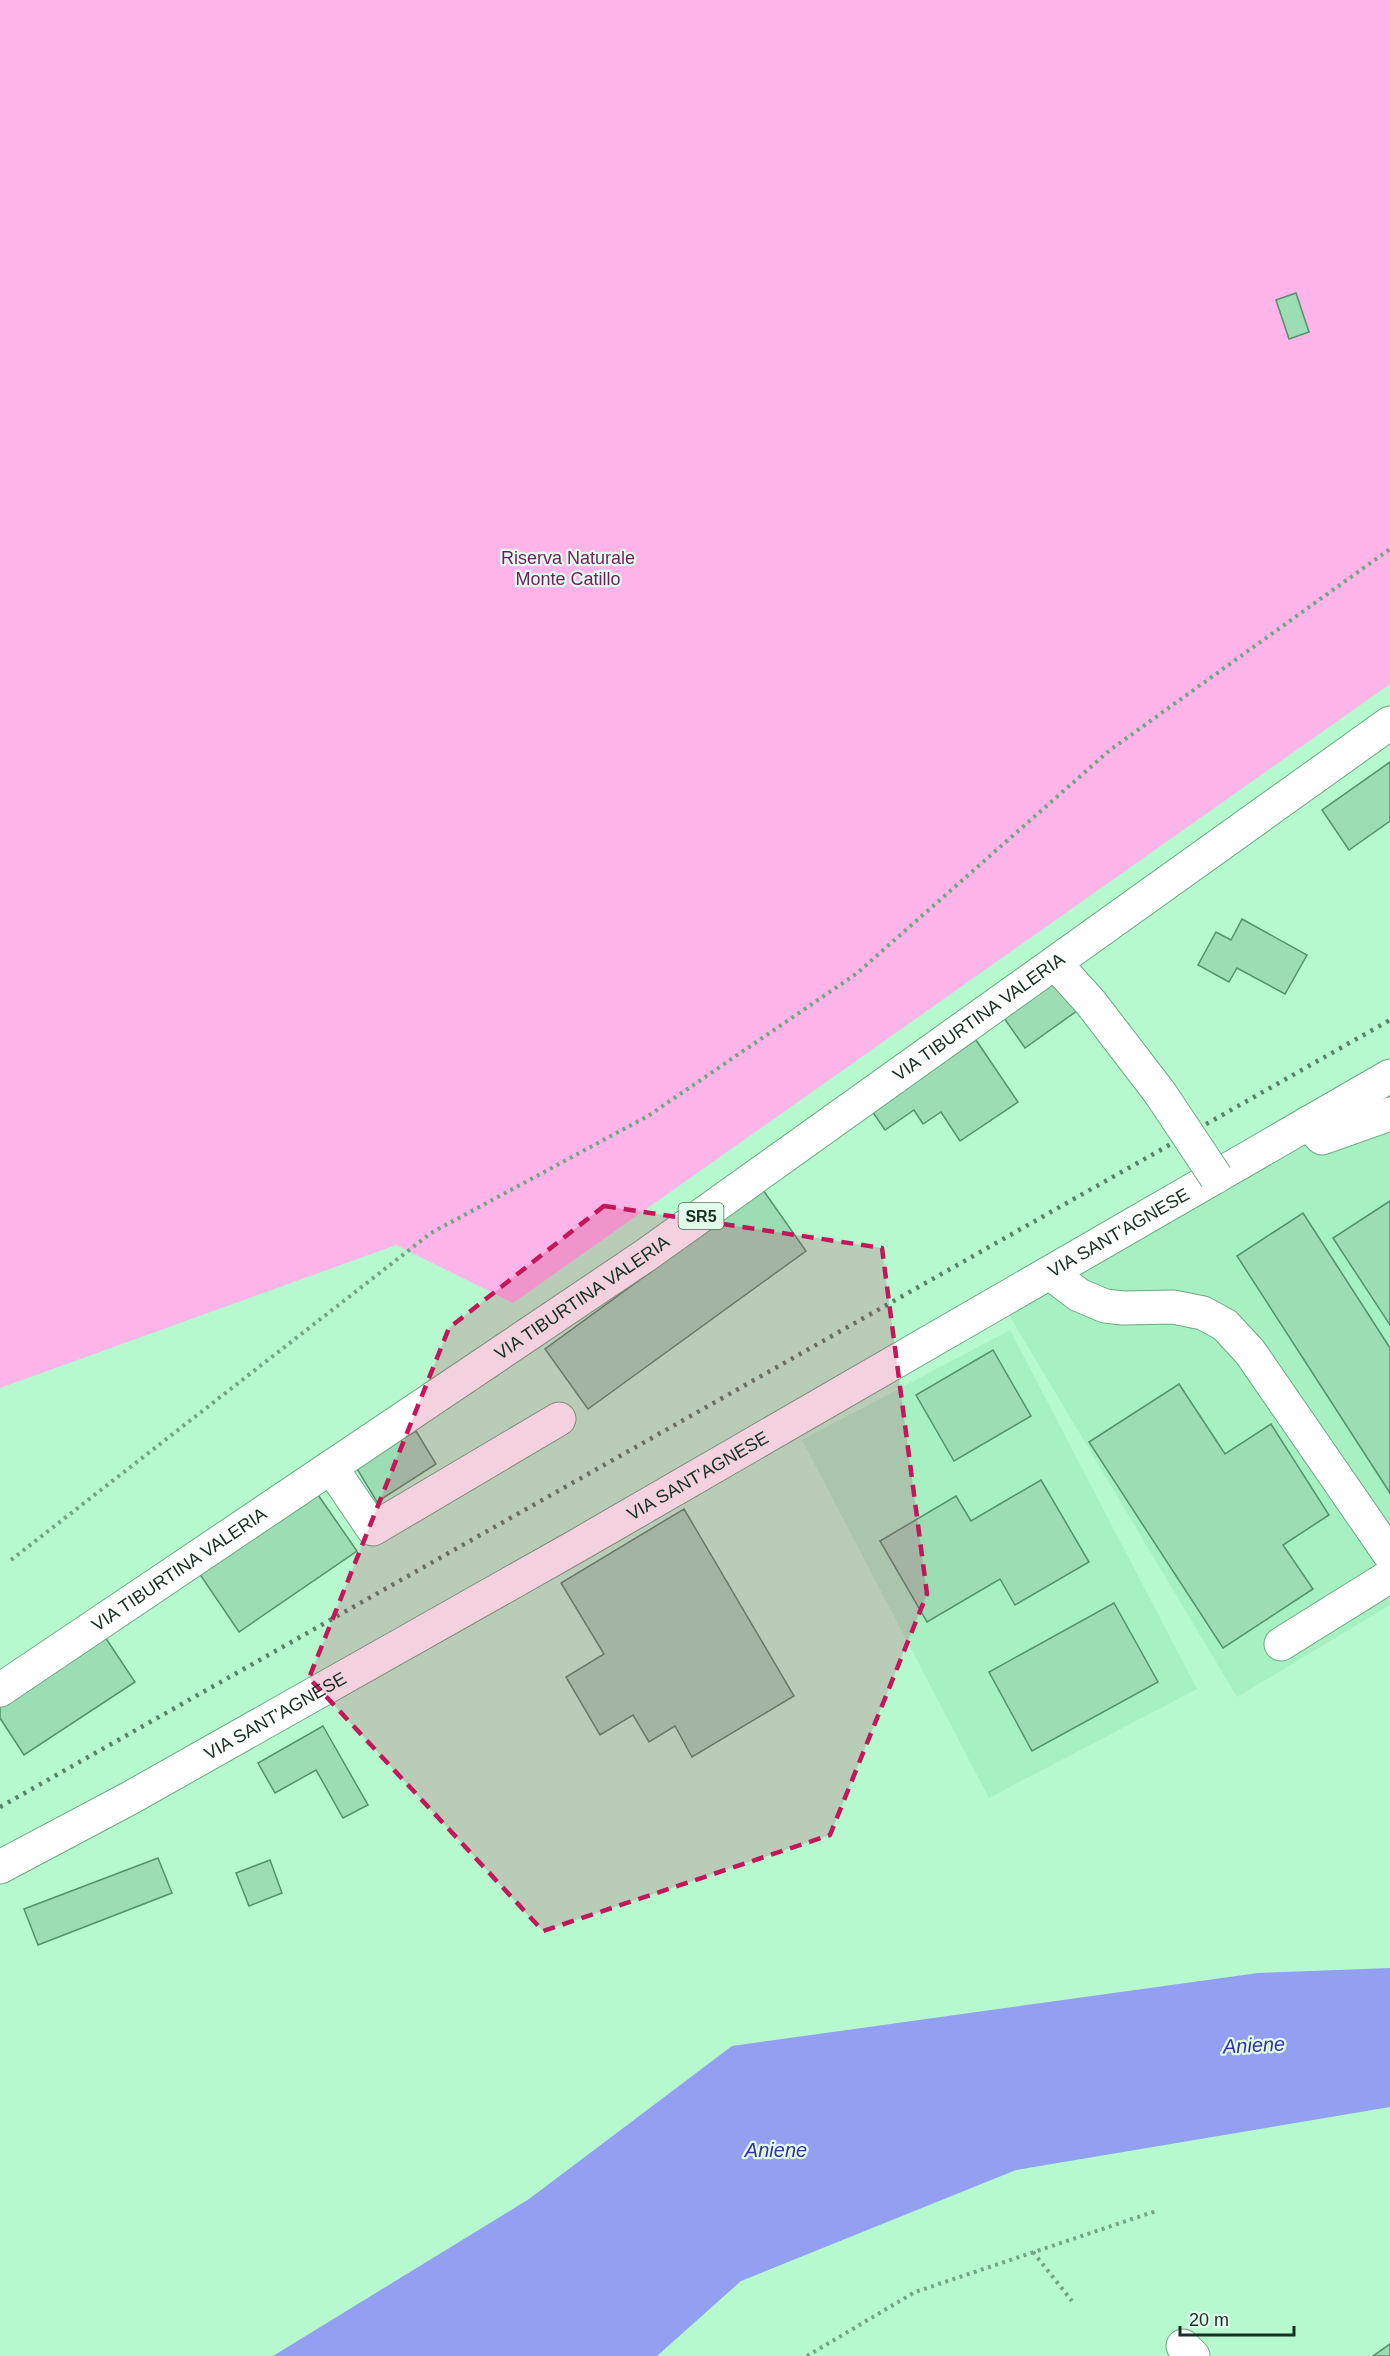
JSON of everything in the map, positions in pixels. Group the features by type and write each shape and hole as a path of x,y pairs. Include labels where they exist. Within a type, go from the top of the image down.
{"street":[{"name":"VIA TIBURTINA VALERIA","path":"0,1690 646,1255 1390,723"},
{"path":"1055,963 1091,1004 1160,1093 1216,1177"},
{"name":"VIA SANT'AGNESE","path":"0,1867 130,1798 522,1577 1390,1076"},
{"path":"1308,1123 1322,1138 1390,1114"},
{"path":"1050,1273 1079,1295 1106,1306 1173,1307 1194,1310 1224,1325 1250,1352 1390,1555"},
{"path":"331,1467 373,1529 559,1419"},
{"path":"1281,1644 1390,1576"}],"path":[{"path":"11,1560 431,1233 648,1116 856,974 1110,750 1390,549"},
{"path":"807,2356 915,2292 1156,2211"},
{"path":"1033,2252 1072,2301"}],"highlighted area":[{"path":"604,1206 882,1248 927,1594 830,1835 543,1931 309,1678 449,1328"}],"shaded area":[{"path":"1390,1085 1390,1605 1237,1697 1009,1315"},
{"path":"1010,1330 1197,1689 989,1798 802,1440"}],"green space":[{"name":"Riserva Naturale Monte Catillo","path":"0,0 1390,0 1390,684 513,1303 396,1245 0,1388"}],"water":[{"name":"Aniene","path":"1390,1968 1390,2107 1016,2170 741,2281 657,2356 273,2356 529,2199 732,2046 1258,1973"}],"building":[{"path":"1296,293 1309,332 1289,339 1276,300"},
{"path":"1390,762 1390,821 1349,850 1322,810"},
{"path":"1242,919 1307,955 1285,994 1237,968 1229,982 1198,965 1216,932 1231,940"},
{"path":"1060,978 1081,1008 1025,1048 1004,1018"},
{"path":"976,1040 1018,1102 960,1141 941,1112 923,1124 914,1110 885,1130 872,1111"},
{"path":"763,1190 806,1251 588,1409 545,1349"},
{"path":"1390,1201 1390,1325 1333,1238"},
{"path":"1303,1213 1390,1348 1390,1493 1237,1256"},
{"path":"993,1350 1031,1416 954,1461 916,1395"},
{"path":"1179,1384 1225,1454 1271,1424 1329,1515 1283,1545 1313,1589 1223,1648 1089,1442"},
{"path":"416,1431 436,1464 377,1502 356,1467"},
{"path":"1041,1480 1089,1562 1015,1605 1000,1579 927,1622 880,1541 956,1496 971,1521"},
{"path":"316,1492 357,1551 239,1632 199,1573"},
{"path":"684,1509 794,1696 692,1757 675,1726 649,1742 633,1715 600,1735 566,1677 604,1654 561,1583"},
{"path":"1114,1603 1158,1682 1032,1751 989,1672"},
{"path":"105,1637 135,1682 24,1755 0,1718 0,1706"},
{"path":"323,1726 368,1805 343,1818 316,1770 275,1793 258,1763"},
{"path":"158,1858 172,1893 38,1945 24,1909"},
{"path":"270,1860 282,1893 249,1906 236,1873"},
{"path":"1390,2344 1390,2356 1373,2356"}],"railway":[{"path":"0,1807 1390,1020"}]}
